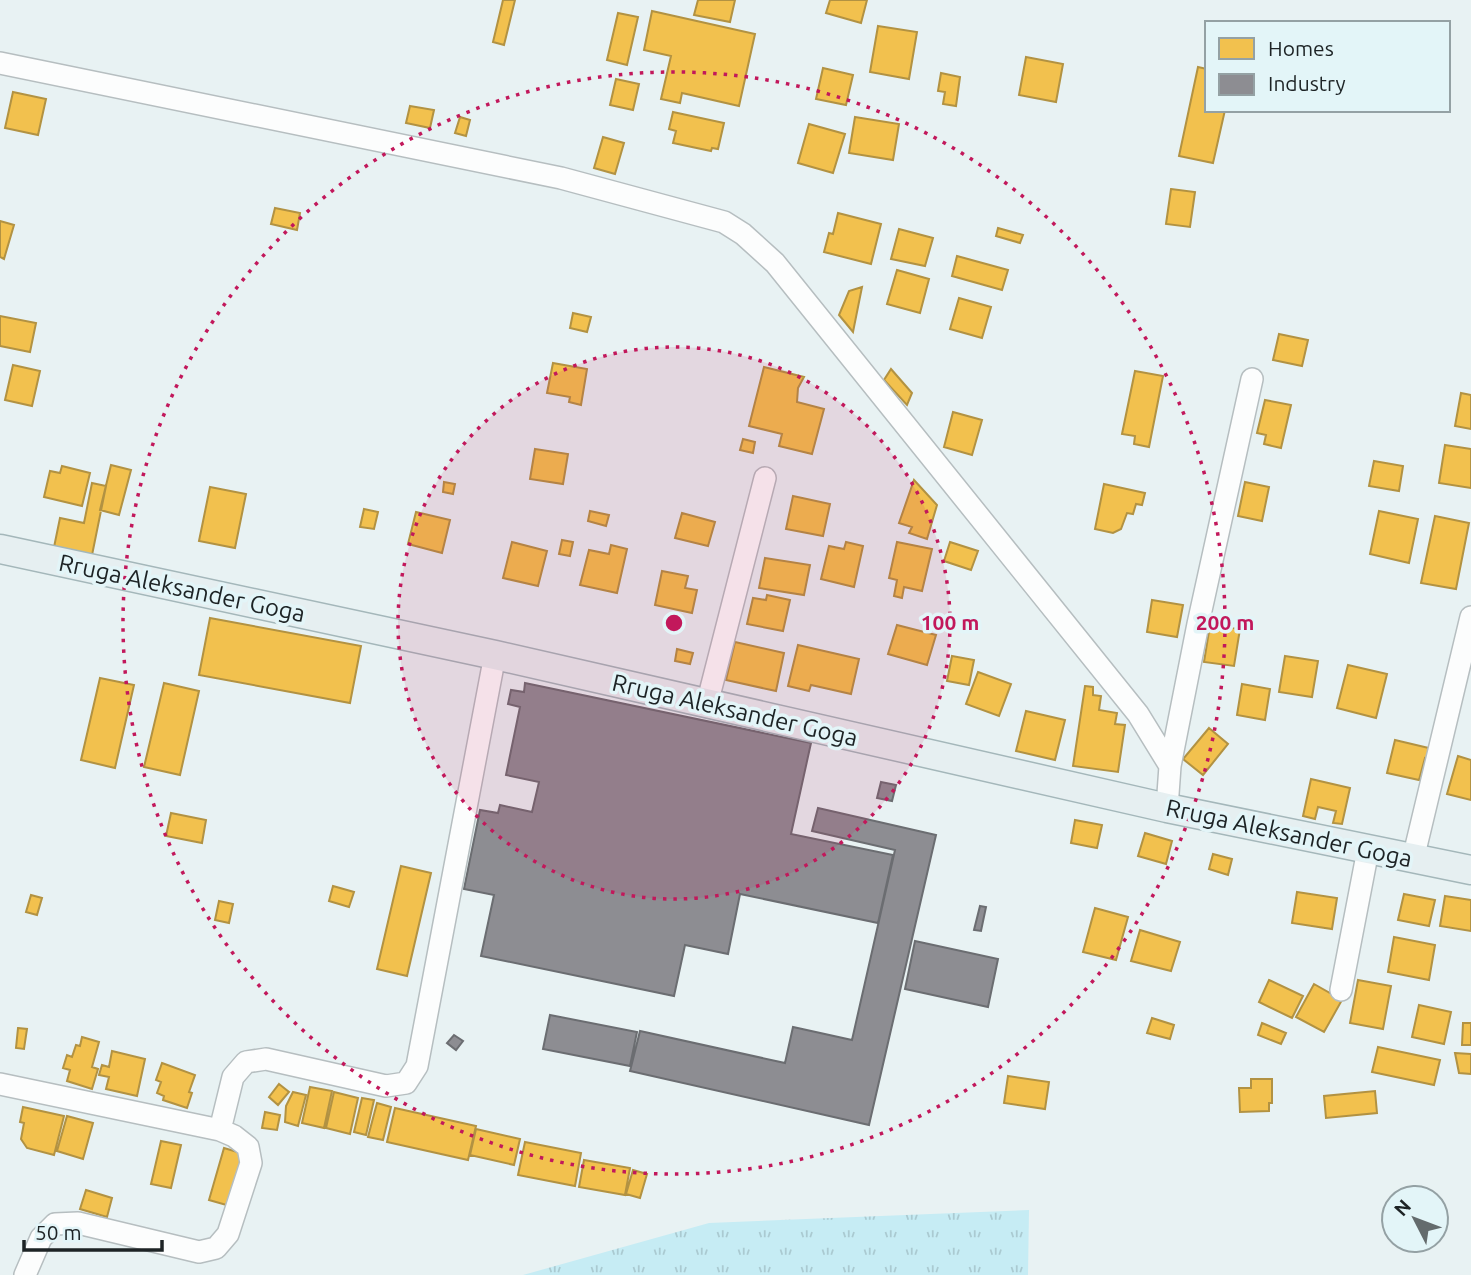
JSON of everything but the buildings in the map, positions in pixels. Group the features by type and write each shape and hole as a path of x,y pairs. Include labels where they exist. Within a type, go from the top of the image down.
{"main road":[{"name":"Rruga Aleksander Goga","path":"0,550 495,655 1167,808 1471,870"}],"street":[{"path":"0,63 562,178 724,222 743,233 775,263 1130,703 1170,766"},
{"path":"1167,808 1170,766 1198,624 1252,379"},
{"path":"707,704 765,478"},
{"path":"1413,859 1471,617"},
{"path":"220,1130 233,1077 246,1062 266,1059 386,1086 406,1083 418,1066 495,655"},
{"path":"1341,990 1368,850"},
{"path":"0,1084 220,1130 234,1136 248,1147 251,1163 228,1234 216,1248 199,1252 78,1223 55,1224 41,1238 25,1275"}],"green space":[{"path":"1029,1210 1028,1275 523,1275 709,1223"}]}
